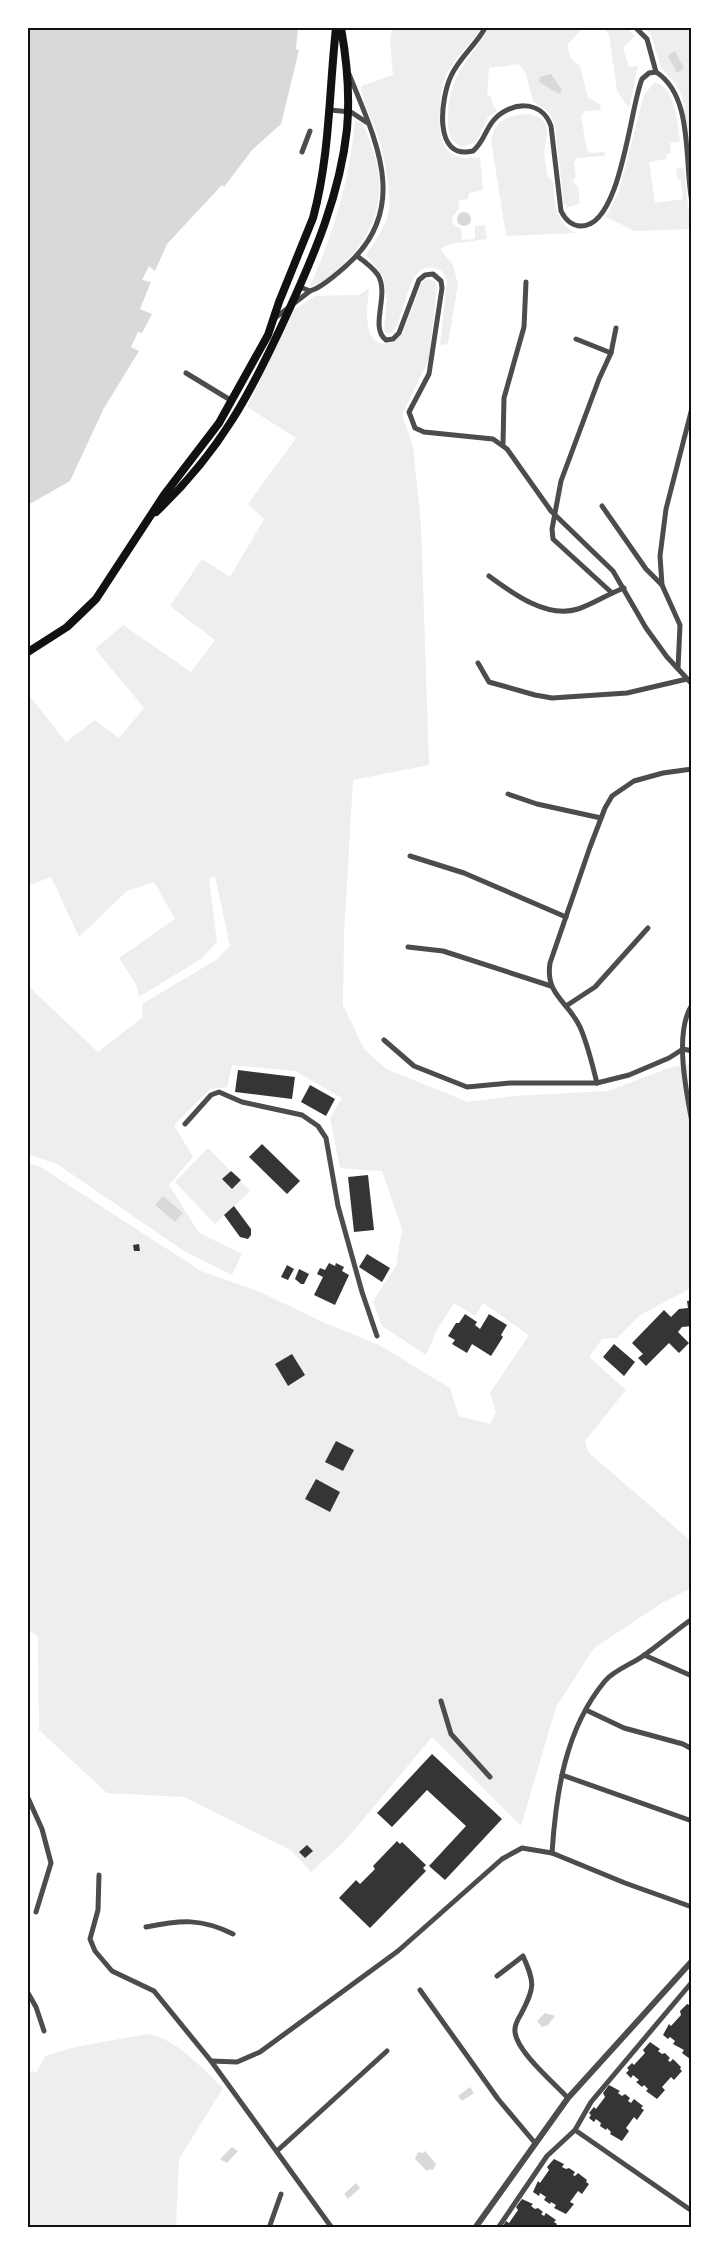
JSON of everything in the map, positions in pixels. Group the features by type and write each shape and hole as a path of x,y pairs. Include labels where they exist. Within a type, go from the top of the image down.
{"main road":[{"path":"28,652 67,626 88,608 111,578 145,522 219,424 262,348 313,218 321,185 330,110 336,28"},
{"path":"145,522 198,468 227,430 266,360 300,287 321,235 334,198 343,158 348,111 347,69 341,28"}],"street":[{"path":"485,28 476,43 457,65 449,81 444,113 446,141 454,149 461,152 473,151 499,115 521,106 534,106 540,109 548,118 550,126 561,210 564,217 574,225 587,225 593,222 605,208 625,154 640,85 645,76 656,72"},
{"path":"636,28 647,39 656,72 666,80 681,107 692,202"},
{"path":"273,319 310,291 330,280 357,256 376,229 383,200 384,186 380,159 347,69"},
{"path":"330,110 348,111 358,115 367,122"},
{"path":"302,152 310,131"},
{"path":"357,256 379,278 382,296 378,328 386,340 393,339 399,333 419,280 425,275 432,274 441,281 442,288 429,374 409,412 415,428 437,434 493,438 503,444 535,491 556,516 606,562 624,588 646,628 690,682"},
{"path":"503,444 504,398 524,328 526,282"},
{"path":"300,287 310,291"},
{"path":"612,593 553,539 552,529 556,516 561,481 599,379 611,353 616,328"},
{"path":"576,338 611,353"},
{"path":"186,373 232,401"},
{"path":"678,669 680,625 662,585 660,556 666,509 692,408"},
{"path":"602,506 646,569 662,585"},
{"path":"489,576 514,594 545,608 563,612 578,609 624,588"},
{"path":"478,663 489,682 534,695 552,698 627,693 690,682"},
{"path":"596,1083 584,1036 575,1018 551,986 549,977 550,963 601,818 612,796 626,784 652,776 692,769"},
{"path":"508,794 537,804 601,818"},
{"path":"410,856 464,873 566,917"},
{"path":"566,1006 594,987 648,928"},
{"path":"408,947 443,951 551,986"},
{"path":"692,1005 684,1020 683,1049 692,1122"},
{"path":"384,1040 414,1066 467,1088 511,1083 596,1083 629,1074 669,1058 683,1049 692,1051"},
{"path":"185,1124 211,1095 219,1092 242,1102 302,1115 318,1126 326,1138 338,1206 362,1292 377,1336"},
{"path":"552,1853 555,1807 568,1748 586,1710 606,1680 644,1655 692,1619"},
{"path":"644,1655 692,1676"},
{"path":"441,1701 451,1734 490,1777"},
{"path":"586,1710 624,1728 692,1748"},
{"path":"562,1775 692,1821"},
{"path":"28,1798 42,1830 52,1863 36,1912"},
{"path":"211,2061 238,2062 260,2052 398,1951 502,1859 522,1848 552,1853 625,1883 692,1907"},
{"path":"99,1875 98,1910 90,1939 95,1951 112,1971 154,1990 211,2061 332,2228"},
{"path":"146,1927 174,1922 197,1921 217,1926 233,1934"},
{"path":"497,1976 523,1956 533,1978 531,1995 516,2024 515,2033 529,2058 568,2098"},
{"path":"475,2228 568,2098 692,1961"},
{"path":"498,2228 547,2156 575,2130 590,2102 692,1982"},
{"path":"420,1990 498,2099 535,2143"},
{"path":"28,1993 36,2007 44,2031"},
{"path":"277,2151 387,2051"},
{"path":"575,2130 692,2211"},
{"path":"269,2228 281,2194"}],"shaded area":[{"path":"28,28 298,28 296,49 299,50 281,124 252,150 224,187 222,185 167,244 155,271 149,266 142,280 151,282 140,309 152,314 142,333 138,332 131,347 139,351 104,408 70,481 28,505"},
{"path":"392,28 481,28 450,68 444,79 441,96 440,130 445,146 450,153 457,157 480,157 483,190 469,193 468,199 458,201 459,209 452,217 453,224 461,229 462,240 475,239 475,226 485,225 487,239 450,244 440,249 453,265 458,284 448,344 440,345 447,281 442,271 430,267 420,271 408,290 396,327 390,334 384,330 387,301 383,276 366,255 383,228 388,216 390,203 382,150 365,104 361,86 393,75 390,41"},
{"path":"489,28 583,28 568,44 568,51 574,62 580,66 588,98 600,104 601,110 585,111 581,117 587,150 591,153 604,152 605,156 577,158 574,163 576,177 573,179 575,185 578,186 580,203 567,208 566,204 564,205 555,126 550,113 533,101 526,74 519,64 489,68 487,94 491,97 492,104 497,111 488,117 476,142 462,147 450,135 448,127 449,103 456,80"},
{"path":"604,28 626,28 635,36 623,48 629,67 638,66 629,108 617,91 609,34"},
{"path":"645,28 691,28 691,165 683,99 676,84 661,67 651,35"},
{"path":"675,51 684,68 677,73 668,56"},
{"path":"551,74 562,90 559,94 539,82 540,77"},
{"path":"654,83 661,85 671,97 680,141 670,143 671,153 666,154 667,159 649,162 655,203 683,199 681,180 678,180 676,169 684,167 688,208 691,215 691,229 635,231 606,217 619,191 644,95"},
{"path":"528,114 540,118 546,125 545,162 548,178 553,181 557,211 563,223 576,233 506,236 491,140 499,123 509,117"},
{"path":"355,120 363,124 377,166 379,183 375,216 358,248 332,274 309,288 340,206 349,165"},
{"path":"464,212 469,214 471,219 469,224 464,226 459,224 457,219 459,214"},
{"path":"427,279 435,281 437,288 429,359 402,415 413,446 421,524 429,765 353,780 344,934 343,1005 364,1049 386,1069 468,1102 513,1096 608,1091 672,1067 691,1064 691,1288 640,1315 617,1338 602,1339 589,1357 626,1390 585,1441 589,1453 691,1541 691,1588 662,1603 594,1648 556,1707 521,1826 432,1737 345,1841 311,1872 291,1850 184,1797 107,1793 39,1730 38,1637 28,1629 28,1164 39,1166 201,1271 260,1292 325,1323 379,1345 450,1388 459,1416 490,1424 496,1412 490,1393 529,1335 483,1303 475,1316 454,1303 437,1330 426,1355 382,1326 373,1301 396,1266 402,1229 382,1171 340,1168 330,1118 342,1098 295,1071 232,1065 227,1087 210,1089 174,1125 193,1157 169,1185 199,1233 242,1254 232,1275 184,1251 57,1164 28,1154 28,986 98,1052 143,1017 142,1004 216,960 230,946 215,876 209,879 217,942 202,958 139,997 136,984 119,958 175,919 154,882 127,891 79,937 51,877 28,886 28,694 66,742 95,720 119,738 144,708 95,649 123,625 191,672 215,640 170,606 202,559 230,577 264,519 248,504 296,438 247,407 295,309 315,296 359,295 369,288 367,318 370,333 379,343 392,343 402,335 421,284"},
{"path":"208,1148 250,1191 215,1224 175,1182"},
{"path":"163,1196 183,1213 175,1222 155,1205"},
{"path":"545,2013 555,2016 548,2025 542,2027 537,2021"},
{"path":"148,2034 159,2037 180,2048 223,2088 179,2159 176,2227 28,2227 28,2071 37,2072 45,2056 75,2047"},
{"path":"470,2087 474,2093 462,2101 458,2096"},
{"path":"232,2147 238,2151 227,2163 220,2159"},
{"path":"425,2151 436,2164 433,2170 427,2171 415,2159 418,2152 423,2153"},
{"path":"356,2183 360,2188 348,2199 344,2194"}],"building":[{"path":"238,1070 295,1077 292,1099 235,1092"},
{"path":"310,1085 335,1099 326,1116 301,1102"},
{"path":"262,1144 300,1181 287,1194 249,1157"},
{"path":"231,1171 241,1180 232,1189 222,1179"},
{"path":"368,1175 374,1230 354,1232 348,1177"},
{"path":"234,1206 251,1229 251,1235 248,1239 240,1237 224,1215"},
{"path":"139,1244 140,1251 134,1251 133,1245"},
{"path":"367,1254 390,1268 382,1282 359,1267"},
{"path":"329,1263 335,1266 336,1263 344,1267 342,1271 349,1275 335,1305 314,1295 323,1277 317,1274 320,1268 325,1270"},
{"path":"287,1265 294,1269 288,1280 281,1277"},
{"path":"299,1269 309,1274 304,1284 295,1279"},
{"path":"692,1300 692,1326 682,1327 678,1332 689,1343 679,1353 669,1343 646,1366 638,1358 643,1354 632,1343 664,1310 671,1317 679,1309 688,1308 687,1301"},
{"path":"465,1314 477,1322 475,1325 480,1329 489,1314 507,1325 501,1335 503,1337 491,1356 472,1344 467,1353 452,1344 455,1340 448,1336 456,1323 459,1323"},
{"path":"614,1344 635,1362 624,1376 603,1357"},
{"path":"292,1354 305,1375 288,1386 275,1364"},
{"path":"336,1441 354,1450 343,1471 325,1462"},
{"path":"316,1479 340,1492 330,1512 305,1499"},
{"path":"432,1754 502,1819 445,1880 429,1866 466,1826 427,1790 392,1827 377,1813"},
{"path":"397,1841 400,1844 402,1842 426,1865 423,1868 426,1871 370,1928 339,1898 356,1880 360,1884 375,1869 373,1866"},
{"path":"307,1845 313,1851 305,1858 299,1852"},
{"path":"687,2004 692,2006 692,2057 690,2059 682,2053 684,2050 673,2044 675,2041 663,2035 669,2024 671,2026 681,2015 680,2011"},
{"path":"650,2042 660,2049 658,2051 662,2054 665,2053 670,2058 668,2060 670,2062 673,2059 681,2067 682,2071 674,2080 671,2077 662,2087 665,2090 657,2099 646,2091 648,2089 644,2085 642,2087 636,2082 639,2080 633,2075 631,2078 626,2073 629,2070 627,2068 632,2063 634,2065 645,2053 643,2050"},
{"path":"609,2085 620,2091 618,2093 622,2096 625,2094 630,2098 628,2101 631,2103 634,2099 643,2106 641,2108 644,2110 637,2120 634,2117 626,2128 629,2131 622,2141 610,2134 611,2132 607,2128 606,2130 600,2126 601,2123 596,2119 594,2122 589,2118 591,2115 589,2113 594,2107 596,2109 605,2097 603,2093"},
{"path":"554,2159 564,2164 562,2167 569,2168 575,2172 573,2175 575,2176 578,2173 589,2184 582,2194 578,2191 570,2202 574,2204 566,2214 554,2208 556,2205 544,2200 546,2197 540,2193 539,2196 533,2192 538,2181 540,2183 549,2170 547,2167"},
{"path":"522,2199 533,2204 531,2206 535,2209 538,2208 543,2212 541,2214 544,2216 546,2213 556,2220 554,2222 557,2224 554,2228 502,2228 506,2221 509,2223 518,2210 516,2207"}]}
